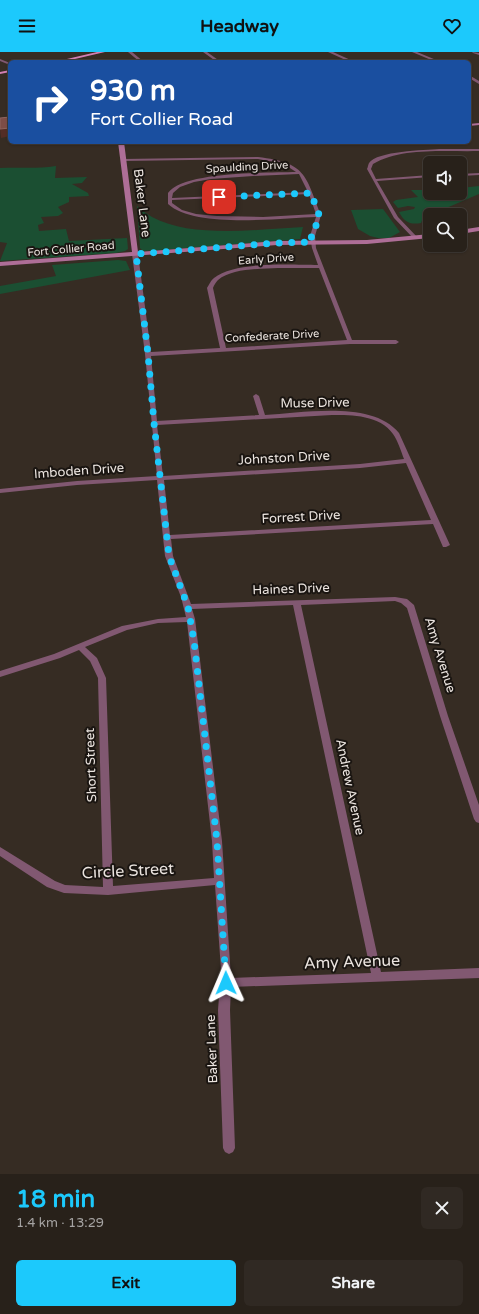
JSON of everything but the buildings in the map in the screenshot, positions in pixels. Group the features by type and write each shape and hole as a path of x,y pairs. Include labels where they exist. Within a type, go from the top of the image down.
{"main road":[{"path":"65,60 103,52"}],"street":[{"path":"130,52 140,60"},
{"path":"205,52 216,60"},
{"path":"330,52 348,60"},
{"path":"414,52 434,60"},
{"path":"474,52 479,54"},
{"name":"Baker Lane","path":"121,144 148,354 169,556 191,619 217,841 226,983 224,1010 229,1148"},
{"path":"416,238 396,218 374,180 369,169 370,166 374,161 384,157 409,153 479,150"},
{"path":"123,160 258,158 286,163 296,167 301,173 319,215 311,233 312,242 350,342"},
{"name":"Spaulding Drive","path":"170,199 170,193 174,188 196,180 218,177 301,173"},
{"path":"467,175 479,174"},
{"path":"374,180 423,176"},
{"path":"310,193 170,199 170,204 176,210 201,217 224,218 319,215"},
{"path":"467,231 479,229"},
{"name":"Fort Collier Road","path":"0,264 277,243 360,243 423,237"},
{"name":"Early Drive","path":"224,349 210,288 211,284 216,278 228,272 245,268 321,266"},
{"name":"Confederate Drive","path":"148,354 350,342 396,342"},
{"path":"256,396 262,416"},
{"name":"Muse Drive","path":"154,423 332,413 355,414 372,417 392,428 396,433 410,461 446,545"},
{"name":"Johnston Drive","path":"160,477 353,466 410,461"},
{"name":"Imboden Drive","path":"0,490 160,477"},
{"name":"Forrest Drive","path":"167,537 436,522"},
{"name":"Haines Drive","path":"188,607 395,599"},
{"name":"Amy Avenue","path":"395,599 404,601 411,607 444,716 479,819"},
{"name":"Andrew Avenue","path":"296,602 377,977"},
{"path":"0,674 36,664 106,635 141,624 191,619"},
{"name":"Short Street","path":"79,646 100,668 102,678 108,891"},
{"name":"Circle Street","path":"0,851 51,884 64,889 77,891 108,891 220,881"},
{"name":"Amy Avenue","path":"226,983 479,973"}],"green space":[{"path":"56,166 55,178 87,177 82,183 72,184 88,193 89,196 69,197 69,202 58,207 63,213 58,216 41,217 44,223 38,225 39,231 66,229 69,241 127,238 128,249 116,253 0,261 7,243 0,242 0,168 35,168"},
{"path":"479,186 479,194 467,199 467,187"},
{"path":"411,190 423,190 423,200 465,200 446,208 423,208 423,218 421,223 414,224 405,220 399,212 414,209 415,207 408,206 398,208 393,202 396,200 418,197"},
{"path":"137,206 152,217 168,224 187,228 246,231 303,227 300,239 143,251 140,248"},
{"path":"383,209 400,232 389,238 370,236 358,229 351,210"},
{"path":"118,260 126,261 130,270 0,294 0,286 56,276 52,265"}],"route":[{"path":"219,197 310,193 319,215 317,223 311,233 312,242 289,242 136,254 169,556 185,597 191,619 200,687 217,841 226,983"}]}
